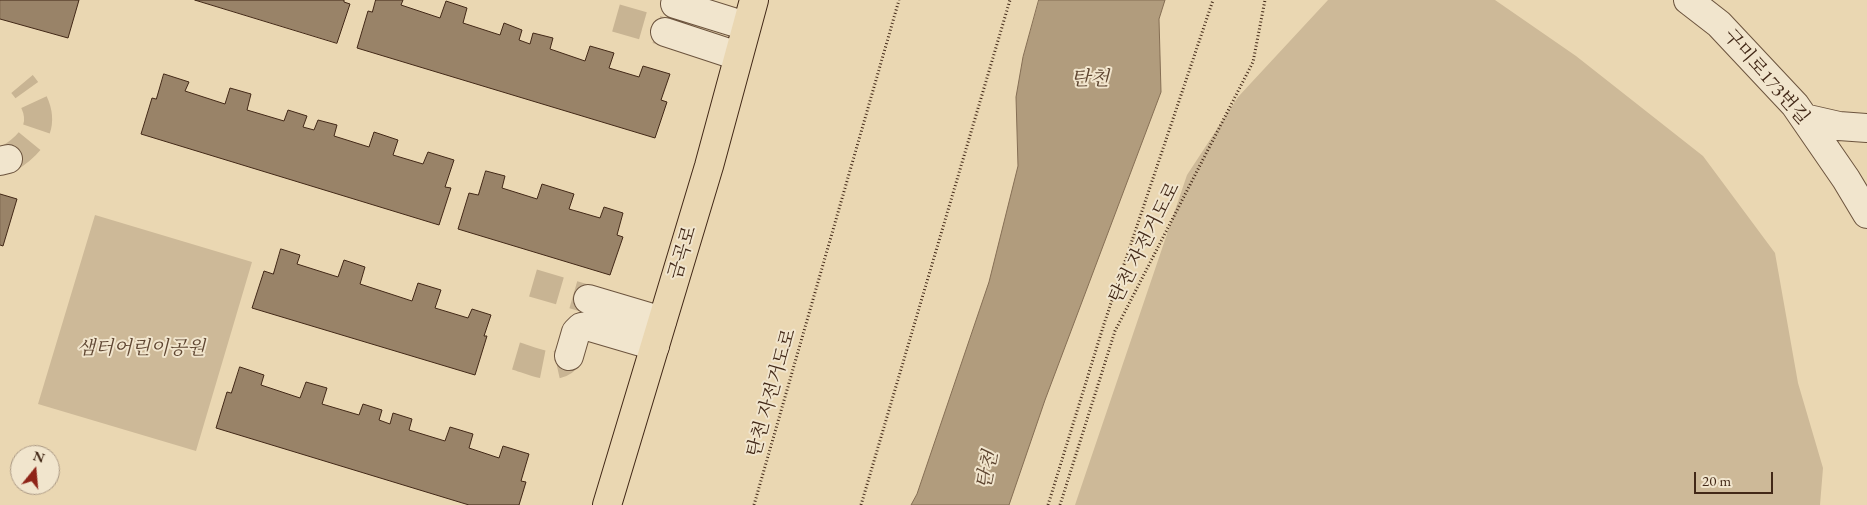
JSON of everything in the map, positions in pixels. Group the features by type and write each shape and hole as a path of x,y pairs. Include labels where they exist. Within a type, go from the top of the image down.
{"main road":[{"name":"금곡로","path":"607,505 709,166 754,0"}],"street":[{"name":"구미로173번길","path":"1688,0 1719,24 1795,105 1846,179 1867,214"},
{"path":"675,4 746,26"},
{"path":"664,32 738,56"},
{"path":"1804,118 1839,126 1867,128"},
{"path":"588,300 662,321"},
{"path":"569,356 576,332 581,327 587,326 654,346"}],"path":[{"name":"탄천 자전거도로","path":"754,505 899,0"},
{"path":"862,505 1010,0"},
{"path":"1048,505 1104,324 1213,0"},
{"name":"탄천 자전거도로","path":"1060,505 1116,331 1253,62 1265,0"}],"green space":[{"path":"1328,0 1495,0 1576,56 1703,156 1775,253 1798,383 1823,468 1820,505 1075,505 1187,175 1238,97"},
{"name":"샘터어린이공원","path":"95,215 252,262 196,451 38,404"}],"water":[{"name":"탄천","path":"1039,0 1165,0 1159,19 1161,92 1045,400 1009,505 911,505 917,494 989,282 1018,166 1016,97 1023,57"}],"building":[{"path":"0,0 79,0 68,38 0,19"},
{"path":"195,0 344,0 344,2 350,4 337,43"},
{"path":"376,0 403,0 401,5 440,18 446,1 467,8 463,23 500,35 504,23 522,30 519,40 530,44 533,33 553,38 550,49 585,61 590,46 614,53 609,68 639,77 643,66 670,74 661,100 667,102 655,138 357,48 368,11 372,12"},
{"path":"164,74 189,82 185,91 225,104 230,88 251,94 247,110 284,121 288,110 307,116 303,127 314,130 318,120 337,125 334,136 369,147 374,132 398,140 393,155 423,164 428,152 454,160 445,187 451,188 439,225 141,134 152,98 156,99"},
{"path":"486,171 505,176 502,188 537,199 542,184 574,194 569,209 600,218 604,207 623,213 617,235 623,237 610,275 458,229 469,193 478,195"},
{"path":"0,194 17,199 3,246 0,245"},
{"path":"281,249 300,255 297,264 338,277 344,260 365,267 360,284 412,301 418,283 441,290 435,308 468,318 472,309 491,315 484,336 487,336 475,375 252,308 264,271 273,274"},
{"path":"240,367 264,375 261,385 300,398 306,382 327,388 322,404 359,415 363,404 382,410 379,420 390,424 393,413 412,419 409,430 445,441 450,427 473,434 469,448 499,458 503,446 529,454 521,481 526,482 519,505 469,505 216,428 227,392 231,393"}],"tunnel":[{"path":"616,18 665,32"},
{"path":"8,159 28,143 38,125 36,106 22,84"},
{"path":"533,283 588,299"},
{"path":"516,356 544,365 558,364 569,356"}]}
